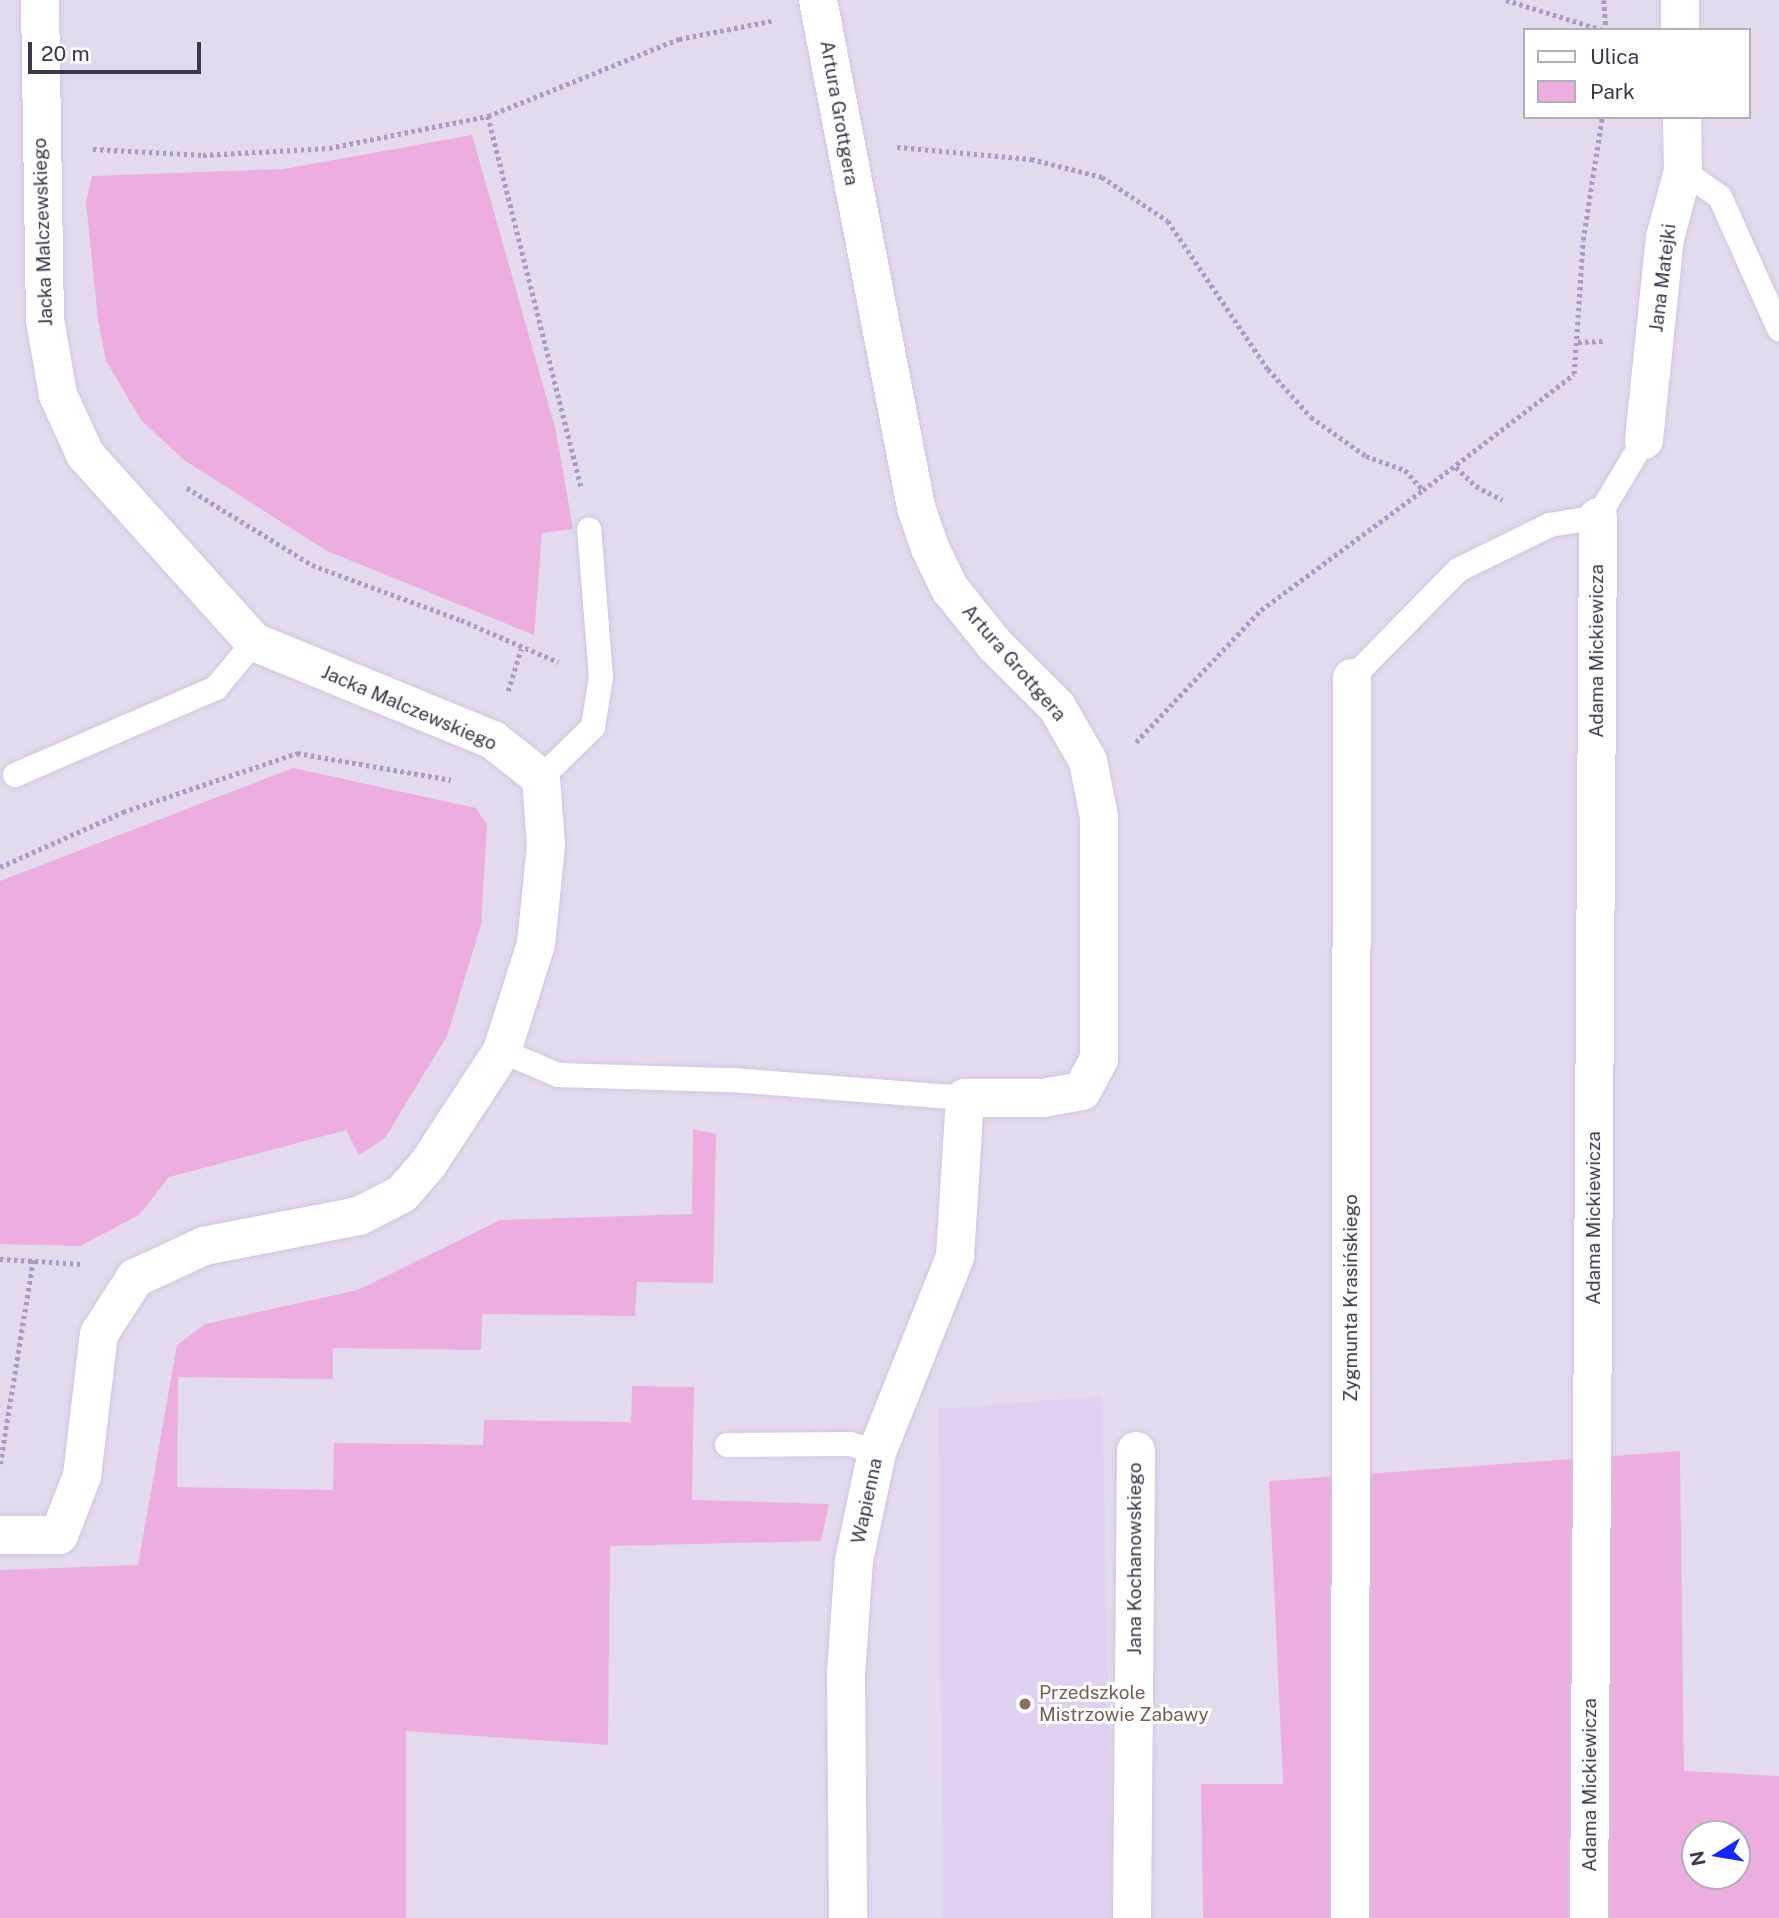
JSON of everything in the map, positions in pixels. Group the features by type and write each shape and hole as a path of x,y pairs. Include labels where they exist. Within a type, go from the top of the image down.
{"street":[{"name":"Jacka Malczewskiego","path":"40,0 45,320 58,395 85,454 254,642 493,740 541,778"},
{"path":"1680,0 1680,28"},
{"name":"Artura Grottgera","path":"819,6 916,508 930,548 950,589 995,645 1057,707 1088,761 1099,817 1099,1059 1082,1091 1043,1098 965,1098"},
{"name":"Jana Matejki","path":"1644,440 1665,238 1683,171 1682,119"},
{"name":"Adama Mickiewicza","path":"1589,1918 1598,517"},
{"name":"Zygmunta Krasińskiego","path":"1350,1918 1352,678"},
{"path":"0,1535 59,1535 82,1476 99,1334 135,1278 204,1246 359,1216 402,1194 428,1164 502,1051 536,944 546,845 541,778"},
{"name":"Wapienna","path":"848,1918 848,1649 854,1560 877,1452 955,1257 965,1098"},
{"name":"Jana Kochanowskiego","path":"1132,1918 1136,1451"}],"lane":[{"path":"1683,171 1720,197 1779,329"},
{"path":"1352,678 1458,570 1549,525 1598,517 1644,440"},
{"path":"541,778 593,727 601,677 589,529"},
{"path":"15,775 216,688 254,642"},
{"path":"502,1051 558,1075 731,1080 965,1098"},
{"path":"727,1446 850,1444 877,1452"}],"path":[{"path":"1506,0 1597,28"},
{"path":"1604,0 1604,28"},
{"path":"84,149 204,155 329,148 488,116 679,39 819,6"},
{"path":"488,116 576,459"},
{"path":"1137,742 1261,610 1574,374 1583,240 1602,119"},
{"path":"844,142 1031,159 1102,177 1168,221 1268,369 1311,417 1366,456 1405,470 1423,490"},
{"path":"178,480 312,565 601,677"},
{"path":"0,866 123,812 297,753 461,782"},
{"path":"0,1259 95,1265"},
{"path":"0,1464 33,1260"}],"shaded area":[{"path":"0,0 1779,0 1779,1776 1684,1772 1680,1451 1269,1482 1283,1784 1202,1784 1203,1918 406,1918 405,1731 138,1566 0,1570"},
{"name":"Przedszkole Mistrzowie Zabawy","path":"1102,1396 1113,1918 942,1918 939,1409"}],"green space":[{"path":"472,135 556,431 573,529 542,533 534,635 327,551 184,460 141,420 106,361 98,320 86,202 92,176 284,169"},
{"path":"293,768 476,808 487,825 481,925 447,1036 385,1138 359,1155 346,1130 169,1177 139,1215 80,1246 0,1244 0,881"},
{"path":"693,1129 716,1134 713,1283 637,1282 635,1316 482,1314 481,1350 333,1348 333,1379 178,1377 177,1487 333,1490 334,1443 483,1445 484,1420 631,1422 632,1386 694,1387 692,1500 829,1504 821,1541 610,1546 608,1745 406,1731 406,1918 0,1918 0,1570 138,1565 177,1345 205,1324 358,1290 500,1220 692,1214"},
{"path":"1680,1451 1684,1771 1779,1776 1779,1918 1203,1918 1201,1784 1283,1784 1269,1481"}],"place":[{"name":"Przedszkole Mistrzowie Zabawy","path":"1025,1704"}]}
